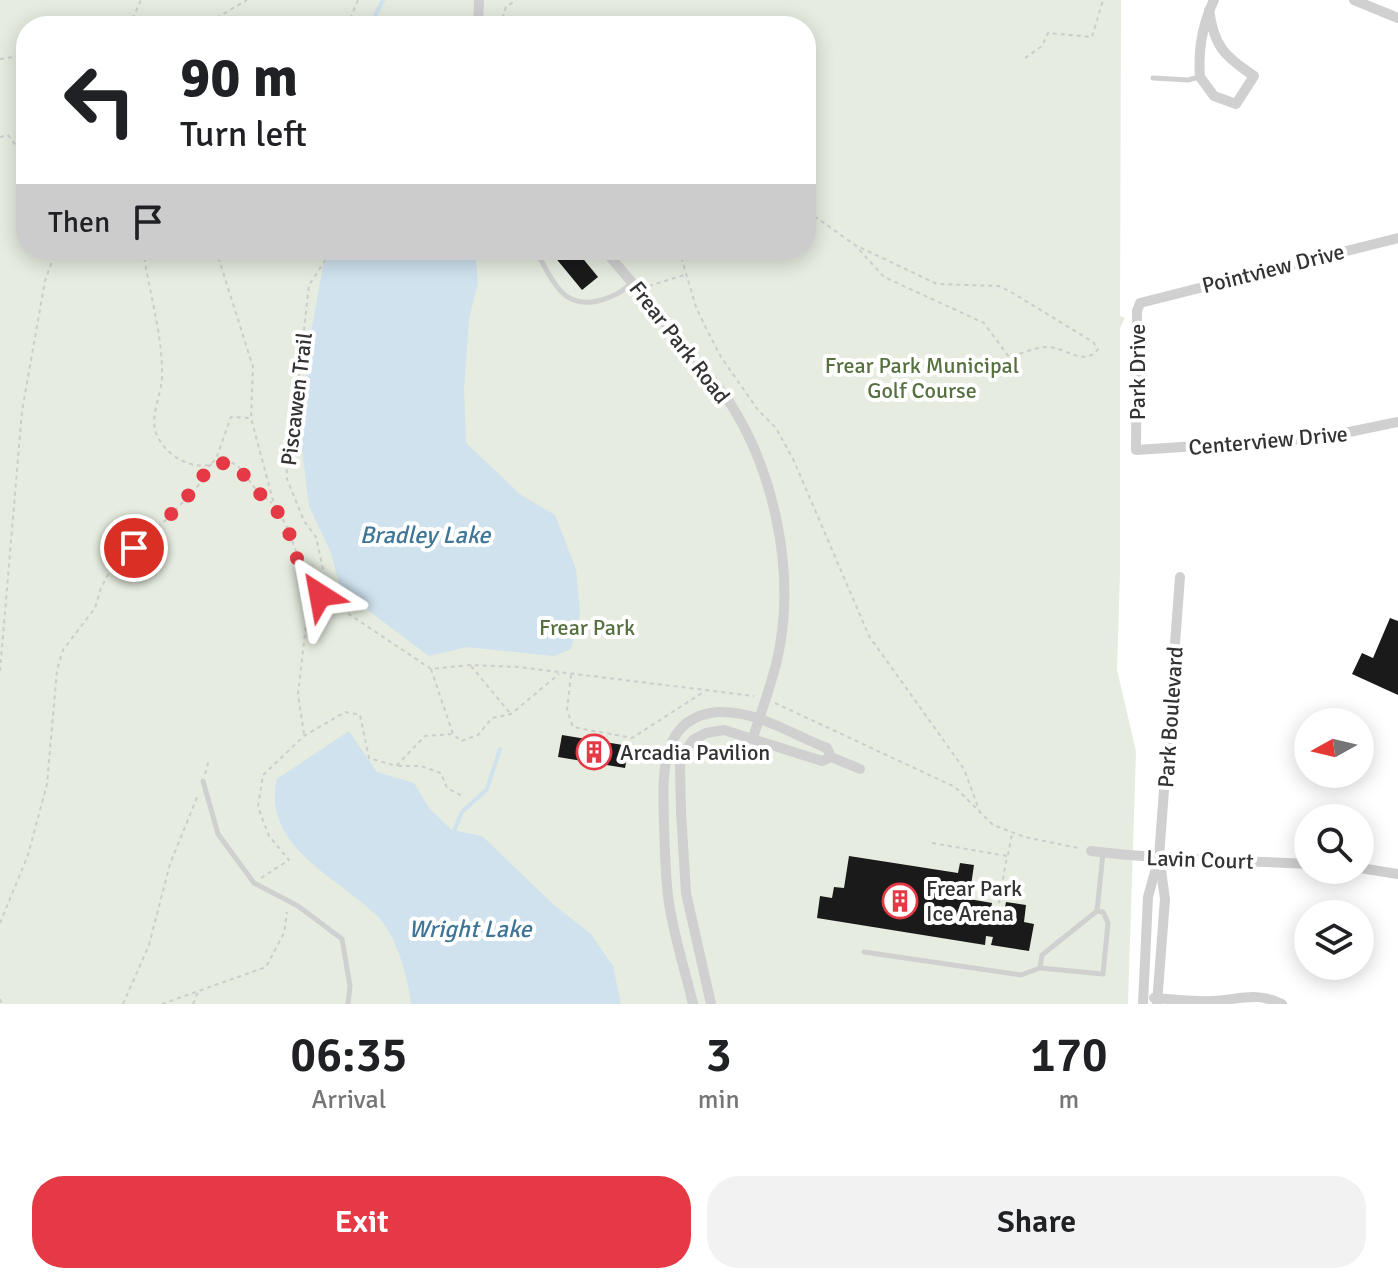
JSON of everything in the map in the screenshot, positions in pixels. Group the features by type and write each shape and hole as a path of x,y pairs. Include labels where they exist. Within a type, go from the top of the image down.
{"street":[{"path":"1354,0 1398,18"},
{"path":"1212,5 1216,42 1230,60 1254,76 1236,104 1214,96 1200,77 1205,23 1212,5"},
{"name":"Pointview Drive","path":"1148,299 1398,238"},
{"name":"Frear Park Road","path":"613,260 728,401 753,451 773,506 783,557 783,622 776,664 753,738"},
{"name":"Park Drive","path":"1136,450 1137,311 1140,303 1148,299"},
{"name":"Centerview Drive","path":"1136,450 1320,438 1398,422"},
{"name":"Park Boulevard","path":"1143,1001 1148,897 1159,857 1180,577"},
{"path":"693,1004 669,901 663,767 674,737 689,722 716,712 746,714 827,748 831,757 860,769"},
{"path":"711,1004 686,893 680,765 689,744 706,733 724,730 822,761 831,757"},
{"name":"Lavin Court","path":"1097,852 1294,863"},
{"name":"Park Boulevard","path":"1157,1001 1165,899 1159,857"},
{"path":"1374,870 1398,874"},
{"path":"1143,1001 1214,1001 1266,996 1282,1004"}],"lane":[{"path":"1153,78 1188,80 1200,77"},
{"path":"541,260 564,297 587,305 623,292 632,282"},
{"path":"203,781 218,834 254,883 289,901 342,939 350,986 348,1004"},
{"path":"1097,852 1097,911"},
{"path":"864,952 1021,975 1040,968 1103,974 1108,923 1103,912 1097,911 1042,955 1040,968"}],"path":[{"path":"220,16 247,0"},
{"path":"503,16 506,7 516,0"},
{"path":"1025,58 1042,46 1048,33 1092,37 1103,0"},
{"path":"0,137 8,135 16,146"},
{"path":"816,218 855,245 937,284 999,286 1093,342 1097,352 1088,358 1045,347 1009,357 984,323 884,277 855,245"},
{"path":"0,671 22,411 45,281 52,260"},
{"path":"145,260 159,328 162,379 156,432 178,459 190,465 231,462 238,466 257,491 274,504"},
{"path":"219,260 253,367 251,418 274,504 286,525 310,588 298,694 304,736"},
{"name":"Piscawen Trail","path":"320,595 323,569 316,537 304,521 287,479 286,449 299,375 309,285 325,260"},
{"path":"682,260 696,307 721,357 758,410 776,428 794,461 869,636 964,769 979,810"},
{"path":"645,287 686,274"},
{"path":"0,923 28,855 47,784 57,670 63,650 95,608 112,567 175,512 198,486 216,459 231,417 251,418"},
{"path":"310,588 431,669 453,734 461,741 478,735 492,718 511,714 560,673"},
{"path":"431,669 470,665 518,667 755,696"},
{"path":"470,665 511,714"},
{"path":"571,674 567,710 573,727 632,738 703,692"},
{"path":"774,702 955,787 993,825 1097,852"},
{"path":"254,883 289,860 269,836 258,807 263,775 304,736 345,712 360,715 369,758 396,766 421,766 441,773 447,788 462,796"},
{"path":"396,766 425,736 453,734"},
{"path":"123,1004 149,945 170,864 179,847 209,760"},
{"path":"998,908 1012,832"},
{"path":"932,843 1007,856"},
{"path":"162,1004 266,967 284,933 289,901"},
{"path":"193,1004 199,991"},
{"path":"0,999 1,1004"}],"green space":[{"name":"Frear Park","path":"0,0 1121,0 1120,316 1125,318 1120,328 1117,670 1136,751 1128,1004 0,1004"}],"water":[{"name":"Bradley Lake","path":"327,260 476,260 478,283 469,319 464,389 466,443 521,495 555,515 576,569 580,614 571,649 554,656 467,647 429,656 341,590 331,553 309,506 300,432 309,344 323,266"},
{"name":"Wright Lake","path":"349,731 377,772 414,783 429,808 452,830 482,836 554,905 591,934 613,966 621,1004 411,1004 400,956 389,932 375,914 305,857 280,823 275,802 277,779"}],"building":[{"path":"557,260 584,260 598,277 582,290"},
{"path":"1390,618 1398,621 1398,695 1352,674 1362,653 1373,658"},
{"name":"Arcadia Pavilion","path":"562,735 629,746 625,768 558,757"},
{"name":"Frear Park Ice Arena","path":"849,856 958,873 960,863 974,865 969,899 992,903 989,919 996,920 997,912 1004,913 1006,902 1026,905 1024,922 1034,924 1029,951 991,945 993,937 986,936 985,945 817,918 820,896 832,898 834,887 844,888"}],"waterway":[{"path":"375,16 383,0"},
{"path":"452,836 462,812 487,789 500,749"}],"place":[{"name":"Arcadia Pavilion","path":"594,752"},
{"name":"Frear Park Ice Arena","path":"900,901"}],"route":[{"path":"134,548 182,504 198,486 210,465 231,462 238,466 257,491 274,504 286,525 310,588 320,595"}],"park label":[{"name":"Frear Park Municipal Golf Course","path":"922,378"}]}
